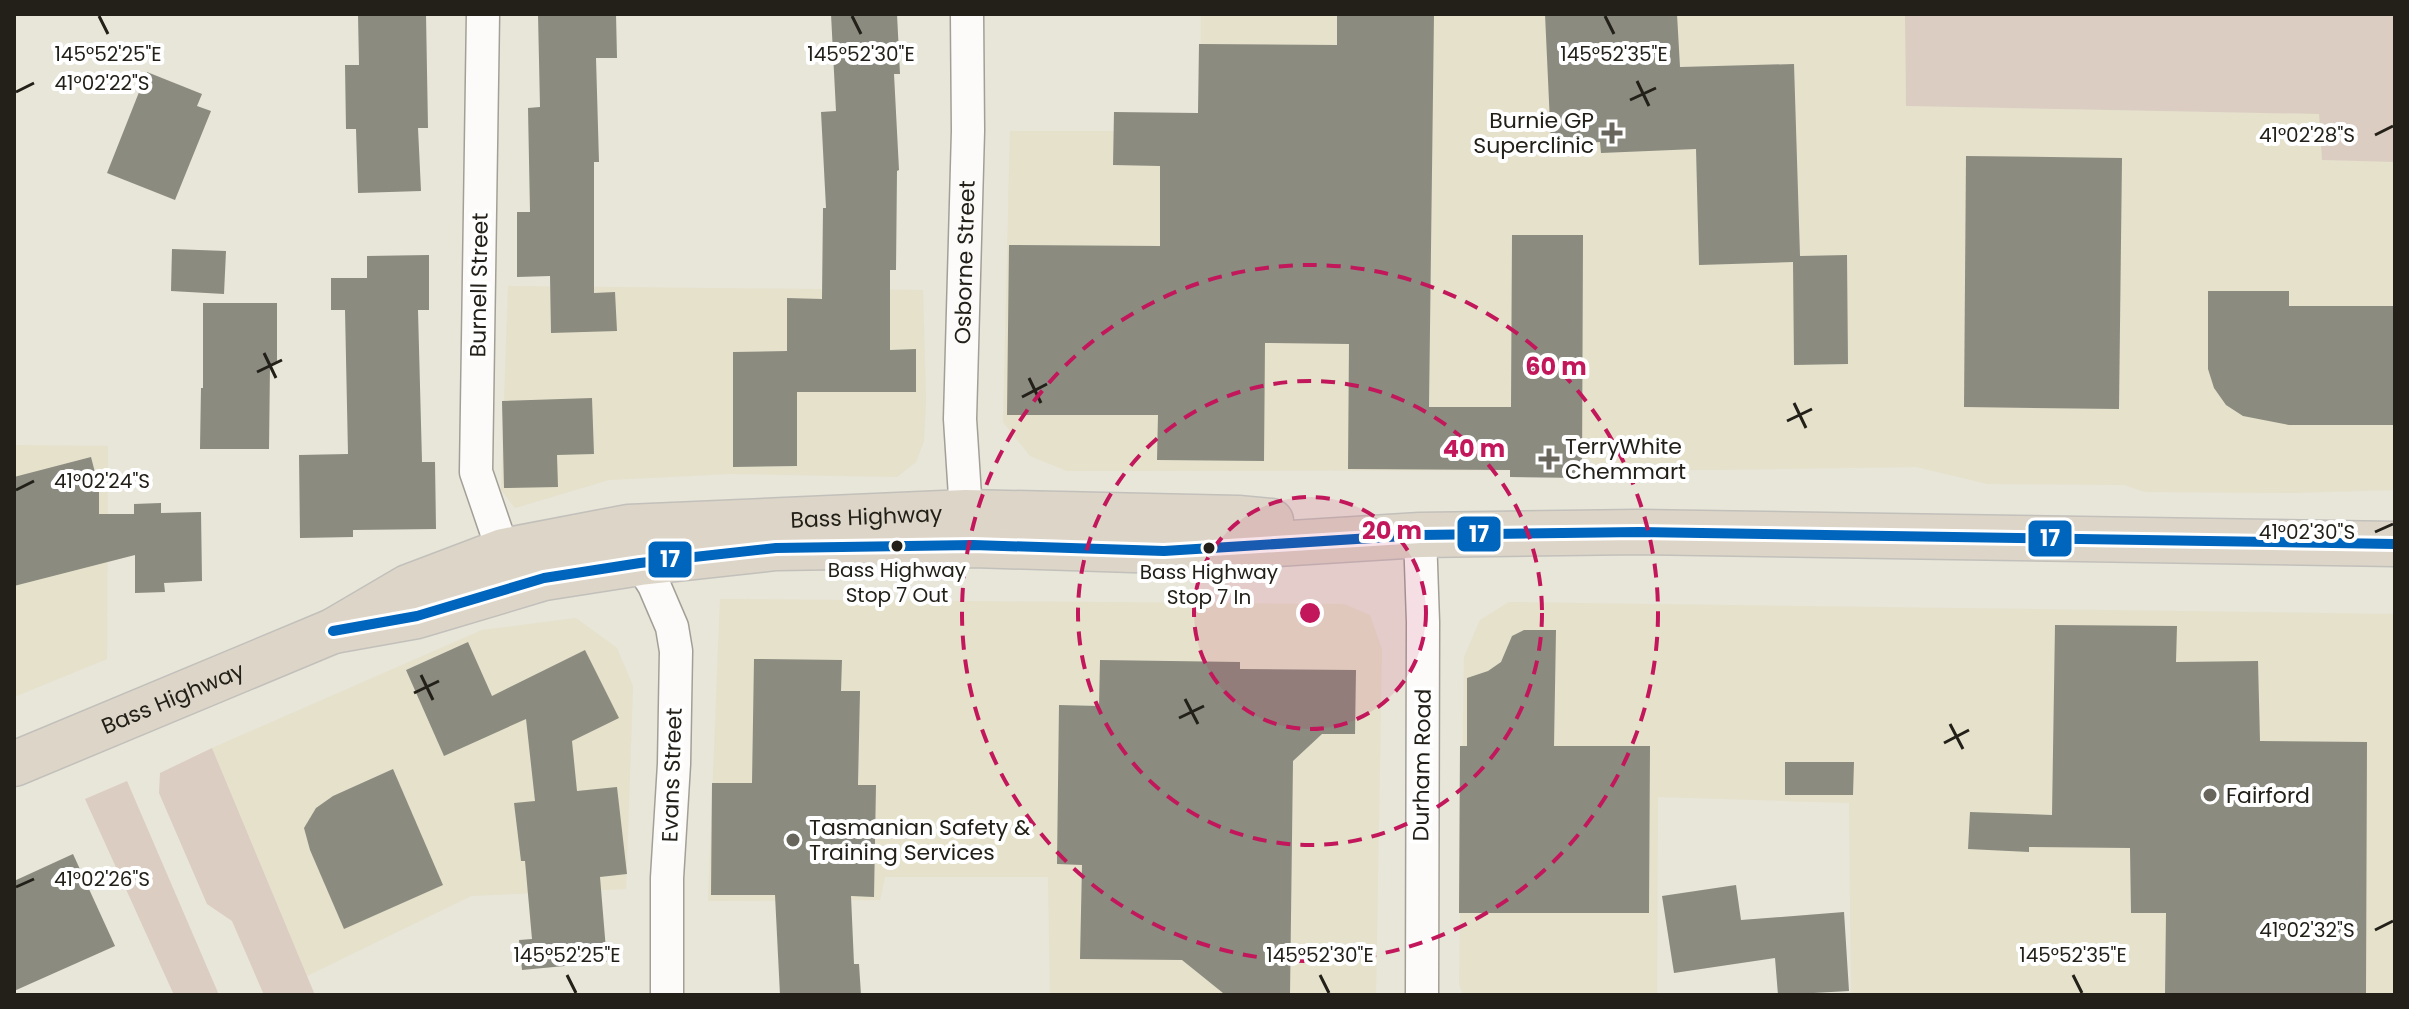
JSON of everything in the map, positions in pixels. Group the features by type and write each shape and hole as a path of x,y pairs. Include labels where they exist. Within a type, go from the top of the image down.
{"highway":[{"name":"Bass Highway","path":"14,764 333,631 408,587 503,551 628,527 966,512 1238,518 1420,535"},
{"name":"Bass Highway","path":"333,631 417,616 544,578 640,563 776,548 973,545 1164,551 1420,535 1639,532 2395,544"}],"street":[{"name":"Burnell Street","path":"483,14 476,472 503,551"},
{"name":"Osborne Street","path":"966,512 960,419 968,131 967,14"},
{"name":"Durham Road","path":"1420,535 1423,607 1422,995"},
{"name":"Evans Street","path":"640,563 654,585 672,627 676,651 674,764 667,878 667,995"}],"shaded area":[{"path":"1201,14 1905,14 1906,106 2319,114 2322,160 2395,162 2395,490 2145,492 2124,485 1988,484 1916,467 1067,471 1030,456 1003,422 1010,131 1200,131"},
{"path":"1905,14 2393,14 2395,162 2322,160 2319,114 1906,106"},
{"path":"508,286 923,290 926,400 924,441 916,462 897,477 731,474 609,480 515,508 501,490"},
{"path":"14,445 108,446 107,659 14,697"},
{"path":"720,599 1344,604 1370,615 1382,649 1376,995 1050,995 1048,877 885,877 880,900 708,901"},
{"path":"1509,602 2395,614 2395,995 1851,995 1849,803 1658,797 1657,995 1463,995 1459,984 1464,657 1480,620"},
{"path":"576,618 617,648 633,686 626,889 471,896 307,976 212,748 482,630"},
{"path":"212,748 315,995 264,995 232,921 207,904 159,793 160,773"},
{"path":"127,781 219,995 174,995 85,799"}],"building":[{"path":"358,14 426,14 428,128 418,128 421,191 358,193 356,129 346,129 345,65 359,65"},
{"path":"538,14 616,14 617,58 596,58 599,162 594,162 594,293 615,292 617,331 551,333 550,276 517,277 517,212 530,212 528,108 540,107"},
{"path":"831,14 897,14 900,74 894,74 899,170 896,270 890,270 890,350 916,349 916,392 797,392 797,466 733,467 733,352 787,351 787,298 822,299 823,208 826,208 821,112 836,111"},
{"path":"1337,14 1434,14 1429,407 1511,407 1512,235 1583,235 1582,478 1510,477 1510,470 1348,469 1349,344 1265,343 1264,461 1157,460 1158,415 1007,415 1009,245 1160,246 1160,166 1113,165 1114,112 1198,113 1199,44 1337,45"},
{"path":"1545,14 1677,14 1680,67 1794,64 1800,256 1847,255 1848,364 1794,365 1793,262 1699,265 1696,149 1601,153 1600,142 1551,145"},
{"path":"147,72 202,94 197,106 211,111 175,200 107,173"},
{"path":"1966,156 2122,158 2119,409 1964,407"},
{"path":"172,249 226,251 224,294 171,291"},
{"path":"429,255 429,310 418,310 422,462 435,462 436,529 353,530 353,537 300,538 299,455 348,454 345,310 331,310 331,278 367,278 367,256"},
{"path":"2208,291 2289,291 2289,306 2395,306 2395,425 2289,425 2243,416 2226,405 2214,388 2208,369"},
{"path":"203,303 277,303 277,364 270,364 269,449 200,449"},
{"path":"592,398 594,454 557,455 558,487 504,488 502,401"},
{"path":"91,457 99,488 99,514 134,514 134,504 161,503 161,513 201,512 202,581 164,583 165,592 135,593 135,555 14,586 14,477"},
{"name":"Fairford","path":"2055,625 2177,626 2176,662 2258,661 2260,741 2367,742 2366,995 2165,994 2166,913 2131,913 2130,848 2029,847 2029,852 1968,849 1970,812 2052,815"},
{"path":"1524,630 1556,630 1554,746 1650,746 1649,913 1459,913 1460,746 1467,746 1467,678 1488,671 1501,662 1512,636"},
{"path":"468,642 492,696 585,650 619,718 572,741 577,791 617,787 627,874 600,877 607,962 522,970 519,940 532,939 525,861 521,861 514,803 535,801 526,719 444,756 406,670"},
{"path":"754,659 842,660 841,691 860,691 858,785 876,785 874,897 851,896 854,964 859,964 861,995 780,995 775,895 711,895 712,783 752,783"},
{"path":"1100,660 1240,662 1240,669 1356,670 1355,734 1322,734 1293,761 1290,994 1223,993 1182,960 1080,959 1082,865 1057,864 1059,705 1099,706"},
{"path":"1785,762 1854,762 1853,795 1785,795"},
{"path":"393,769 443,885 344,929 310,850 304,828 316,808 333,796"},
{"path":"73,854 115,946 14,991 14,881"},
{"path":"1736,885 1741,920 1844,912 1849,991 1778,995 1775,958 1674,973 1662,896"}],"transit line":[{"name":"17","path":"333,631 417,616 544,578 640,563 776,548 973,545 1164,551 1420,535 1639,532 2395,544"}],"place":[{"name":"Burnie GP Superclinic","path":"1612,133"},
{"name":"TerryWhite Chemmart","path":"1549,459"},
{"name":"Bass Highway Stop 7 Out","path":"897,546"},
{"name":"Bass Highway Stop 7 In","path":"1209,548"},
{"name":"Fairford","path":"2210,795"},
{"name":"Tasmanian Safety & Training Services","path":"793,840"}]}
